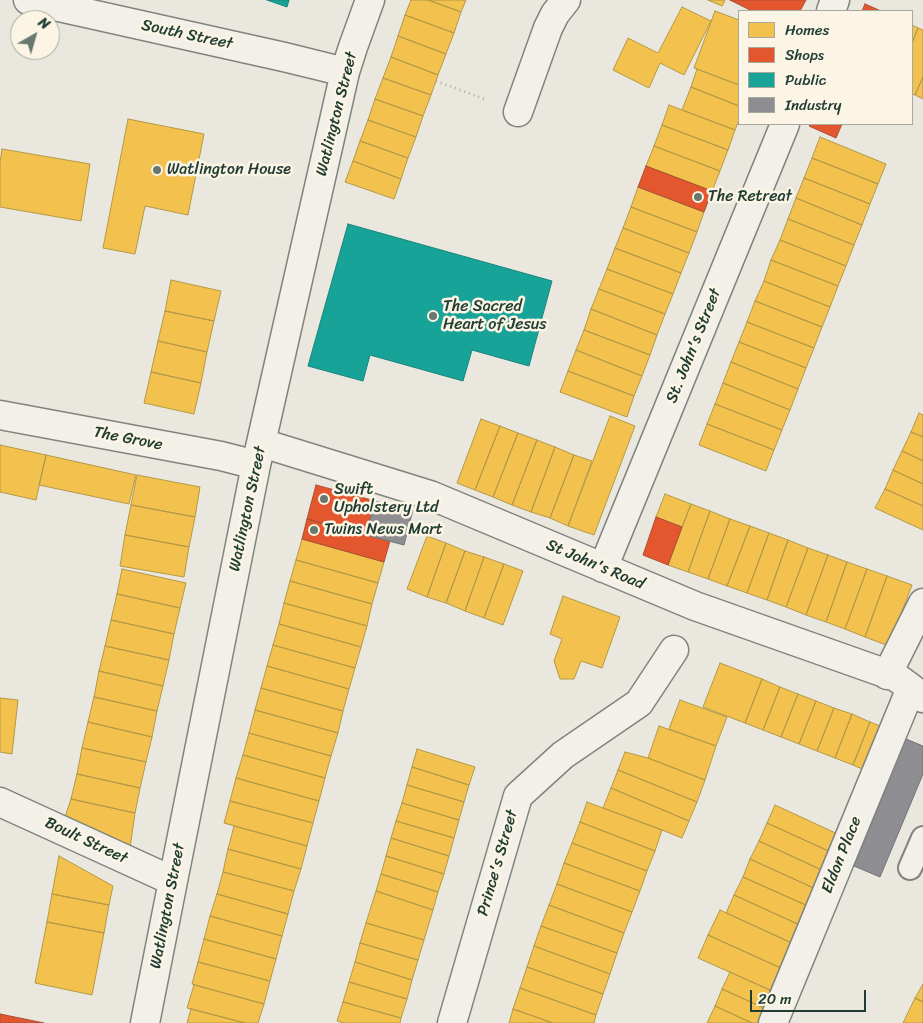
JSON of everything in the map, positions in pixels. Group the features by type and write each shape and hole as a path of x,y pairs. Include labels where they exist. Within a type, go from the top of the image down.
{"street":[{"name":"South Street","path":"28,0 346,72"},
{"name":"Watlington Street","path":"145,1023 259,454 346,72 370,0"},
{"path":"518,112 548,28 555,14 566,0"},
{"name":"St. John's Street","path":"603,568 785,125"},
{"name":"The Grove","path":"0,415 221,456 259,454"},
{"name":"St John's Road","path":"259,454 430,495 695,606 896,677 917,693"},
{"path":"887,675 923,603"},
{"name":"Prince's Street","path":"452,1023 518,796 563,754 639,702 674,650"},
{"name":"Eldon Place","path":"773,1023 917,693"},
{"name":"Boult Street","path":"0,802 173,881"}],"lane":[{"path":"910,868 923,838"}],"path":[{"path":"436,81 518,112"}],"building: Homes":[{"path":"411,0 428,0 461,12 454,33 405,15"},
{"path":"428,0 466,0 461,12"},
{"path":"708,0 725,0 722,6"},
{"path":"682,7 711,21 684,75 660,63 649,88 613,70 628,38 658,53"},
{"path":"715,11 738,20 738,85 694,68"},
{"path":"405,15 454,33 446,54 398,36"},
{"path":"913,26 918,28 913,40"},
{"path":"918,28 923,30 923,77 915,95 913,94 913,40"},
{"path":"398,36 446,54 438,75 391,57"},
{"path":"391,57 438,75 431,95 383,78"},
{"path":"697,69 738,85 738,106 691,87"},
{"path":"923,77 923,99 915,95"},
{"path":"383,78 431,95 423,116 375,99"},
{"path":"691,87 738,106 738,122 735,130 682,110"},
{"path":"375,99 423,116 416,137 368,120"},
{"path":"669,105 735,130 728,150 662,125"},
{"name":"Watlington House","path":"128,119 204,134 188,215 145,206 135,254 103,248"},
{"path":"368,120 416,137 408,158 360,141"},
{"path":"662,125 728,150 720,171 654,146"},
{"path":"820,137 886,164 878,184 812,158"},
{"path":"360,141 408,158 401,179 353,161"},
{"path":"654,146 720,171 712,191 646,166"},
{"path":"2,149 90,164 81,221 0,207 0,163"},
{"path":"812,158 878,184 870,204 804,178"},
{"path":"353,161 401,179 394,199 345,182"},
{"path":"804,178 870,204 862,225 796,198"},
{"path":"638,187 704,212 697,232 631,207"},
{"path":"796,198 862,225 854,245 788,219"},
{"path":"631,207 697,232 689,253 623,228"},
{"path":"788,219 854,245 846,266 780,240"},
{"path":"623,228 689,253 681,273 615,248"},
{"path":"780,240 846,266 838,286 771,260"},
{"path":"615,248 681,273 673,294 607,269"},
{"path":"771,260 838,286 830,307 764,281"},
{"path":"607,269 673,294 665,314 599,289"},
{"path":"171,280 221,291 214,321 165,311"},
{"path":"764,281 830,307 822,327 755,301"},
{"path":"599,289 665,314 657,335 591,309"},
{"path":"755,301 822,327 814,348 747,322"},
{"path":"591,309 657,335 650,355 584,330"},
{"path":"165,311 214,321 207,352 158,341"},
{"path":"747,322 814,348 806,368 739,342"},
{"path":"584,330 650,355 642,376 576,350"},
{"path":"158,341 207,352 201,383 151,372"},
{"path":"739,342 806,368 798,389 731,362"},
{"path":"576,350 642,376 634,396 568,371"},
{"path":"731,362 798,389 790,410 723,383"},
{"path":"568,371 634,396 627,417 560,392"},
{"path":"151,372 201,383 194,414 144,403"},
{"path":"723,383 790,410 782,430 715,404"},
{"path":"715,404 782,430 774,450 707,424"},
{"path":"919,413 923,415 923,437 911,432"},
{"path":"610,416 635,426 594,535 568,526"},
{"path":"481,419 500,426 475,490 457,483"},
{"path":"707,424 774,450 766,471 699,445"},
{"path":"500,426 518,433 493,497 475,490"},
{"path":"911,432 923,437 923,461 902,451"},
{"path":"518,433 537,440 512,505 493,497"},
{"path":"537,440 555,447 531,512 512,505"},
{"path":"0,445 46,455 36,500 0,492"},
{"path":"555,447 574,455 550,518 531,512"},
{"path":"902,451 923,461 923,484 893,470"},
{"path":"46,455 136,475 129,504 39,485"},
{"path":"574,455 592,461 568,526 550,518"},
{"path":"893,470 923,484 923,506 885,489"},
{"path":"137,475 200,487 195,517 131,505"},
{"path":"885,489 923,506 923,530 875,508"},
{"path":"665,494 691,504 682,527 656,517"},
{"path":"691,504 710,511 688,572 668,565"},
{"path":"131,505 195,517 189,547 125,535"},
{"path":"710,511 730,519 708,579 688,572"},
{"path":"730,519 750,526 727,586 708,579"},
{"path":"750,526 769,533 747,593 727,586"},
{"path":"769,533 788,540 767,600 747,593"},
{"path":"125,535 189,547 184,577 120,566"},
{"path":"427,536 446,543 427,597 407,589"},
{"path":"302,539 384,562 378,583 296,560"},
{"path":"788,540 808,548 786,607 767,600"},
{"path":"446,543 465,551 446,603 427,597"},
{"path":"808,548 828,555 806,615 786,607"},
{"path":"465,551 484,557 465,611 446,603"},
{"path":"828,555 847,562 826,622 806,615"},
{"path":"484,557 504,564 484,618 465,611"},
{"path":"296,560 378,583 372,604 290,581"},
{"path":"847,562 867,569 845,629 826,622"},
{"path":"504,564 523,571 503,625 484,618"},
{"path":"122,569 186,583 180,608 117,594"},
{"path":"867,569 887,576 865,637 845,629"},
{"path":"887,576 912,585 889,646 865,637"},
{"path":"290,581 372,604 367,626 284,603"},
{"path":"117,594 180,608 174,634 111,620"},
{"path":"563,596 620,617 602,668 581,661 574,679 560,679 554,661 562,639 550,634"},
{"path":"284,603 367,626 361,647 279,624"},
{"path":"111,620 174,634 169,660 105,646"},
{"path":"279,624 361,647 355,668 273,645"},
{"path":"273,645 355,668 349,689 267,666"},
{"path":"105,646 169,660 163,686 99,671"},
{"path":"720,663 762,679 745,723 703,707"},
{"path":"267,666 349,689 343,711 261,688"},
{"path":"99,671 163,686 157,711 94,697"},
{"path":"762,679 780,687 763,730 745,723"},
{"path":"780,687 798,694 781,737 763,730"},
{"path":"261,688 343,711 338,733 255,710"},
{"path":"798,694 816,701 799,744 781,737"},
{"path":"94,697 157,711 152,737 88,722"},
{"path":"0,698 18,700 12,754 0,752"},
{"path":"680,700 727,717 716,746 669,729"},
{"path":"816,701 834,708 817,751 799,744"},
{"path":"834,708 852,714 835,758 817,751"},
{"path":"255,710 338,733 331,756 249,733"},
{"path":"852,714 870,722 853,765 835,758"},
{"path":"88,722 152,737 146,762 82,748"},
{"path":"870,722 888,729 871,773 853,765"},
{"path":"659,726 716,746 705,780 648,758"},
{"path":"249,733 331,756 325,778 243,755"},
{"path":"82,748 146,762 140,788 77,774"},
{"path":"417,749 475,767 469,785 412,767"},
{"path":"625,752 648,758 705,780 697,802 618,770"},
{"path":"243,755 325,778 319,801 236,778"},
{"path":"412,767 469,785 464,802 407,785"},
{"path":"618,770 697,802 689,821 611,788"},
{"path":"77,774 140,788 135,813 71,799"},
{"path":"236,778 319,801 313,823 230,801"},
{"path":"407,785 464,802 459,820 402,803"},
{"path":"611,788 689,821 682,838 603,808"},
{"path":"71,799 135,813 130,848 65,817"},
{"path":"230,801 313,823 307,846 224,823"},
{"path":"587,802 662,830 655,851 580,822"},
{"path":"402,803 459,820 454,838 396,821"},
{"path":"775,805 842,836 835,854 767,823"},
{"path":"396,821 454,838 449,856 391,838"},
{"path":"580,822 655,851 647,871 572,843"},
{"path":"767,823 835,854 826,872 759,841"},
{"path":"234,826 307,846 301,869 228,849"},
{"path":"391,838 449,856 444,874 386,856"},
{"path":"759,841 826,872 818,890 750,859"},
{"path":"572,843 647,871 640,891 564,863"},
{"path":"228,849 301,869 294,891 223,872"},
{"path":"59,856 113,886 109,905 52,894"},
{"path":"386,856 444,874 438,892 381,874"},
{"path":"750,859 818,890 810,907 743,877"},
{"path":"564,863 640,891 632,912 557,884"},
{"path":"223,872 294,891 288,914 217,894"},
{"path":"381,874 438,892 433,910 376,891"},
{"path":"743,877 810,907 802,926 734,895"},
{"path":"557,884 632,912 624,933 549,905"},
{"path":"376,891 433,910 424,940 366,923"},
{"path":"52,894 109,905 104,933 47,922"},
{"path":"217,894 288,914 282,936 210,916"},
{"path":"734,895 802,926 794,944 726,913"},
{"path":"549,905 624,933 617,953 541,926"},
{"path":"720,910 794,944 783,969 708,935"},
{"path":"210,916 282,936 276,959 204,939"},
{"path":"47,922 104,933 92,995 35,983"},
{"path":"366,923 424,940 418,960 360,943"},
{"path":"541,926 617,953 610,974 534,946"},
{"path":"708,935 783,969 772,991 698,958"},
{"path":"204,939 276,959 270,981 198,962"},
{"path":"360,943 418,960 412,980 355,962"},
{"path":"534,946 610,974 603,994 527,967"},
{"path":"198,962 270,981 264,1004 192,984"},
{"path":"355,962 412,980 407,999 349,982"},
{"path":"527,967 603,994 596,1015 520,988"},
{"path":"730,972 772,991 764,1008 722,989"},
{"path":"349,982 407,999 401,1018 343,1002"},
{"path":"923,984 923,1002 915,998"},
{"path":"194,985 264,1004 258,1023 245,1023 187,1008"},
{"path":"520,988 596,1015 594,1023 553,1023 513,1009"},
{"path":"722,989 764,1008 758,1023 752,1023 715,1006"},
{"path":"915,998 923,1002 923,1023 903,1023"},
{"path":"343,1002 401,1018 400,1023 344,1023 337,1021"},
{"path":"715,1006 752,1023 707,1023"},
{"path":"191,1009 245,1023 187,1023"},
{"path":"513,1009 553,1023 509,1023"}],"building: Shops":[{"path":"730,0 806,0 801,10 750,10"},
{"path":"865,4 879,10 862,10"},
{"path":"810,125 842,125 836,138"},
{"path":"646,166 712,191 704,212 638,187"},
{"path":"316,485 375,501 366,535 307,519"},
{"path":"656,517 682,527 668,565 643,555"},
{"path":"307,519 390,541 384,562 302,539"},
{"path":"0,1014 44,1023 0,1023"}],"building: Public":[{"path":"267,0 289,0 287,7"},
{"name":"The Sacred Heart of Jesus","path":"348,224 552,281 529,366 472,350 463,381 370,355 363,381 308,366"}],"building: Industry":[{"path":"375,501 413,510 404,545 366,535"},
{"path":"906,739 923,746 923,774 880,877 854,866"}],"place":[{"name":"Watlington House","path":"157,170"},
{"name":"The Retreat","path":"698,197"},
{"name":"The Sacred Heart of Jesus","path":"433,316"},
{"name":"Swift Upholstery Ltd","path":"324,499"},
{"name":"Twins News Mart","path":"314,530"}]}
